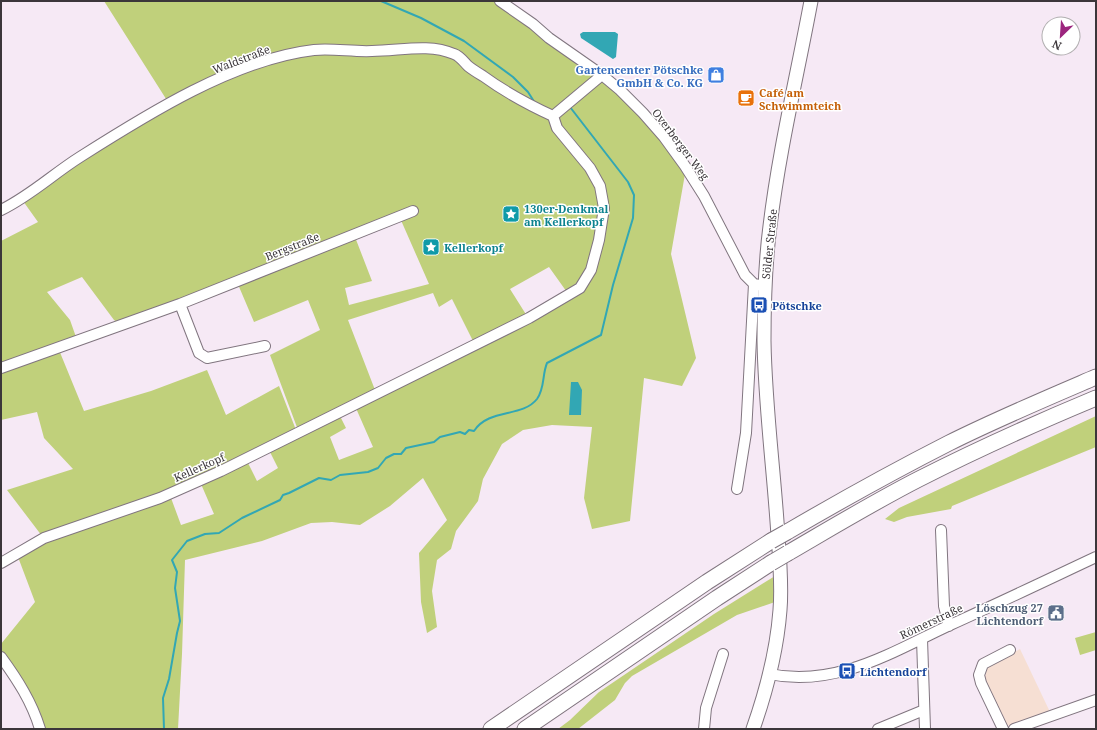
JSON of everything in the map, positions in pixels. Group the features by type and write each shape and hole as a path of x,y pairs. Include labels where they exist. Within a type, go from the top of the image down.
{"highway":[{"path":"492,729 707,582 855,492 950,443 1020,410 1096,377"},
{"path":"525,729 728,590 852,515 919,479 1028,427 1096,398"}],"main road":[{"name":"Sölder Straße","path":"753,729 769,674 778,625 781,586 777,514 767,406 764,342 759,285 811,1"}],"street":[{"name":"Overberger Weg","path":"500,1 602,75 620,90 643,113 664,137 704,196 744,275 759,285"},
{"name":"Waldstraße","path":"1,210 18,202 78,158 138,121 182,97 222,78 270,59 314,50 387,51 426,47 456,54 469,66 503,90 553,116"},
{"path":"553,116 602,75"},
{"name":"Kellerkopf","path":"1,563 44,538 160,498 221,471 529,318 580,288 591,270 599,240 604,208 600,186 597,180 590,168 557,128 553,116"},
{"name":"Bergstraße","path":"1,368 180,304 413,211"},
{"path":"737,489 746,433 759,285"},
{"path":"180,304 199,353 203,356 208,358 265,346"},
{"path":"940,530 944,606 948,626"},
{"name":"Römerstraße","path":"769,674 811,677 831,675 866,664 1096,557"},
{"path":"922,639 925,729"},
{"path":"1003,729 981,683 979,675 983,664 1010,650"},
{"path":"704,729 706,708 723,654"},
{"path":"1,658 27,695 40,729"},
{"path":"1014,729 1034,726 1096,700"},
{"path":"878,729 924,710"}],"shaded area":[{"path":"1020,649 1050,712 1010,726 1006,725 984,682 987,667"}],"green space":[{"path":"104,1 497,1 599,75 553,115 469,66 426,46 269,58 168,102"},
{"path":"440,51 544,113 590,169 603,208 589,269 569,295 549,267 510,289 527,316 473,341 452,299 439,307 433,293 348,320 375,390 298,430 270,355 320,330 308,300 254,322 237,282 355,237 372,281 345,288 349,305 429,284 400,218 119,323 114,320 82,277 47,292 70,320 76,337 1,366 1,241 38,222 23,201 75,165 182,99 270,60 314,52"},
{"path":"602,80 639,115 685,174 671,254 696,358 682,386 644,378 630,521 592,529 584,498 592,427 552,425 523,430 502,444 483,479 478,501 456,531 451,549 437,560 432,591 437,627 427,633 421,602 419,553 447,520 423,478 390,506 360,525 332,522 311,523 262,541 185,560 178,729 44,729 40,712 31,695 1,650 1,644 35,602 18,557 46,541 171,498 181,525 214,514 201,484 247,461 257,481 278,468 269,450 339,414 346,428 330,437 339,460 373,447 355,406 585,290 593,271 601,185 555,117"},
{"path":"59,350 84,411 151,391 207,370 226,415 279,386 296,430 158,496 42,536 7,490 73,469 44,438 37,412 1,420 1,371"},
{"path":"1096,416 1096,447 952,506 951,509 907,517 894,522 885,519 899,508"},
{"path":"775,576 775,602 737,615 632,676 625,683 615,700 578,729 558,729 570,720 599,692 714,614"},
{"path":"1096,632 1096,650 1080,655 1075,638"}],"water":[{"path":"583,32 615,32 618,34 616,57 613,59 581,38 580,34"},
{"path":"571,382 578,382 582,390 581,415 569,415"}],"waterway":[{"path":"381,1 421,18 464,41 513,77 528,92 535,103"},
{"path":"164,729 163,698 169,679 180,621 175,588 177,572 172,560 187,541 205,534 219,533 242,518 280,500 283,495 319,478 331,480 340,475 368,472 378,468 386,458 394,454 401,454 406,448 434,442 440,437 460,432 465,434 469,430 474,431 480,424 488,419 523,409 531,405 540,395 547,363 601,335 613,285 633,218 634,195 628,182 570,107"}],"place":[{"name":"Gartencenter Pötschke GmbH & Co. KG","path":"716,75"},
{"name":"Café am Schwimmteich","path":"746,98"},
{"name":"130er-Denkmal am Kellerkopf","path":"511,214"},
{"name":"Kellerkopf","path":"431,247"},
{"name":"Pötschke","path":"759,305"},
{"name":"Löschzug 27 Lichtendorf","path":"1056,613"},
{"name":"Lichtendorf","path":"847,671"}]}
